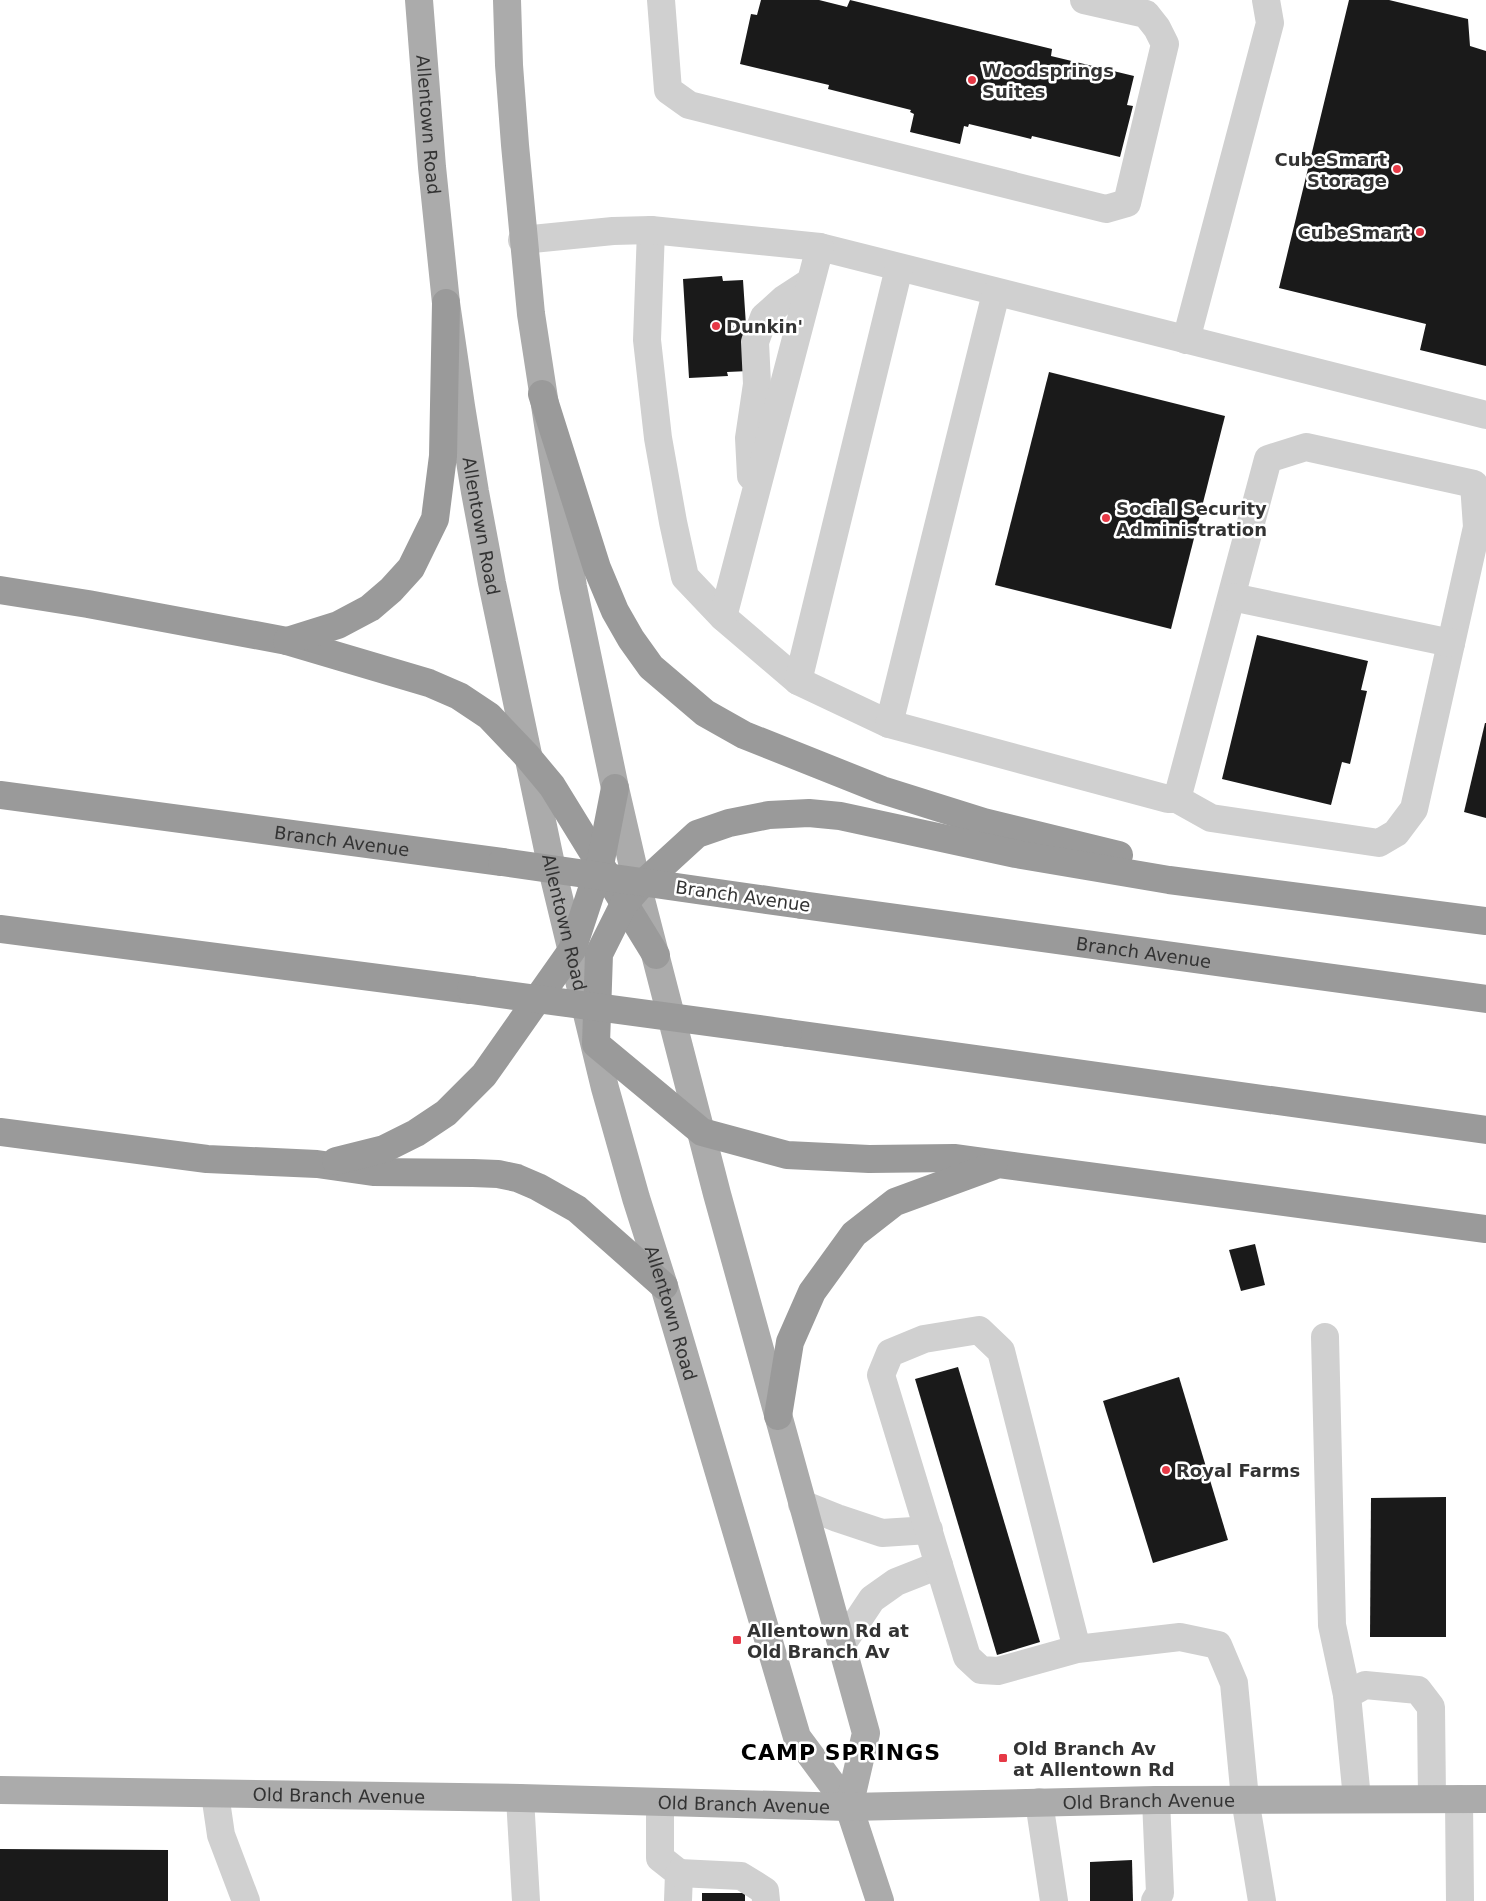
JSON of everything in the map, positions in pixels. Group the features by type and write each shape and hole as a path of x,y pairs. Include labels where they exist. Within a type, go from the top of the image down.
{"highway":[{"path":"287,640 338,625 370,608 392,590 411,568 435,519 443,456 446,303"},
{"path":"542,394 597,568 615,611 631,639 651,667 704,712 744,735 882,790 984,822 1283,895"},
{"path":"0,590 287,640 429,683 459,696 489,716 527,756 552,786 600,865 631,896"},
{"path":"317,1164 384,1149 416,1133 446,1113 484,1075 572,950 600,865 615,788"},
{"name":"Branch Avenue","path":"0,795 502,862 1486,1000"},
{"path":"1486,921 1169,880 1025,856 840,816 809,813 769,815 729,822 697,834 631,896 600,954 596,1044 702,1132 787,1154 869,1159 954,1158 1486,1229"},
{"path":"0,929 471,990 1486,1130"},
{"path":"0,1132 206,1159 317,1164 373,1172 473,1172 517,1178 538,1186 577,1209 664,1286"},
{"path":"778,1416 790,1342 812,1292 854,1234 895,1202 999,1164"}],"main road":[{"name":"Allentown Road","path":"419,0 432,167 446,303 474,492 527,756 552,869 606,1088 636,1198 664,1286 797,1737 849,1807 876,1900"},
{"path":"507,0 509,66 522,240 542,394 573,587 615,788 631,896 656,955 717,1194 866,1733 849,1807"},
{"name":"Old Branch Avenue","path":"0,1790 520,1798 849,1807 1156,1800 1473,1799"}],"lane":[{"path":"661,0 668,90 689,105 1106,209 1127,203 1165,44 1157,28 1146,14 1084,0"},
{"path":"1186,340 1270,23 1266,0"},
{"path":"522,240 613,231 650,230 820,247 1486,415"},
{"path":"650,230 647,340 658,438 671,513 685,577 722,617 798,681 889,724 1158,796 1177,799 1211,818 1379,843 1396,833 1414,809 1478,528 1474,484 1306,447 1268,459 1177,799"},
{"path":"722,617 820,247"},
{"path":"798,681 900,268"},
{"path":"752,505 749,438 757,384 755,342 764,317 784,299 810,282"},
{"path":"889,724 996,292"},
{"path":"1232,597 1451,643"},
{"path":"1076,1649 1001,1352 979,1330 924,1339 890,1353 881,1375 967,1657 981,1670 998,1671 1076,1649 1180,1637 1218,1645 1234,1683 1245,1800 1262,1901"},
{"path":"1325,1337 1332,1625 1347,1695 1357,1799"},
{"path":"802,1504 882,1533 928,1530"},
{"path":"842,1644 872,1599 896,1582 939,1565"},
{"path":"1347,1695 1365,1685 1418,1690 1431,1707 1432,1799"},
{"path":"215,1794 222,1835 246,1901"},
{"path":"520,1798 526,1901"},
{"path":"1460,1901 1473,1799"},
{"path":"1156,1800 1160,1893 1156,1901"},
{"path":"1038,1802 1054,1901"},
{"path":"660,1803 660,1858 679,1873 741,1876 765,1891 766,1901"},
{"path":"678,1901 679,1873"}],"building":[{"name":"Woodsprings Suites","path":"761,0 819,0 847,7 850,0 1052,49 1051,56 1134,76 1127,105 1133,106 1120,157 1032,136 1031,139 969,124 968,127 964,126 960,144 910,132 914,114 910,112 911,110 828,89 829,85 740,64 751,14 757,15"},
{"name":"CubeSmart Storage","path":"1349,0 1389,0 1468,19 1470,46 1486,51 1486,366 1420,350 1426,324 1279,288"},
{"name":"Dunkin'","path":"722,276 723,281 743,280 749,371 727,372 728,376 689,378 683,279"},
{"name":"Social Security Administration","path":"1049,372 1225,416 1171,629 995,585"},
{"path":"1257,635 1368,661 1361,690 1367,691 1350,764 1342,762 1331,805 1222,779"},
{"path":"1486,723 1486,818 1464,812"},
{"path":"1255,1244 1265,1285 1241,1291 1229,1250"},
{"path":"958,1367 1040,1642 997,1655 915,1379"},
{"name":"Royal Farms","path":"1179,1377 1228,1540 1153,1563 1103,1401"},
{"path":"1446,1497 1446,1637 1370,1637 1371,1498"},
{"path":"0,1849 168,1850 168,1901 0,1901"},
{"path":"1132,1860 1133,1901 1090,1901 1090,1862"},
{"path":"702,1893 745,1893 745,1901 702,1901"}],"place":[{"name":"Woodsprings Suites","path":"972,80"},
{"name":"CubeSmart Storage","path":"1397,169"},
{"name":"CubeSmart","path":"1420,232"},
{"name":"Dunkin'","path":"716,326"},
{"name":"Social Security Administration","path":"1106,518"},
{"name":"Royal Farms","path":"1166,1470"},
{"name":"Allentown Rd at Old Branch Av","path":"737,1640"},
{"name":"Old Branch Av at Allentown Rd","path":"1003,1758"}],"district":[{"name":"CAMP SPRINGS","path":"841,1752"}]}
